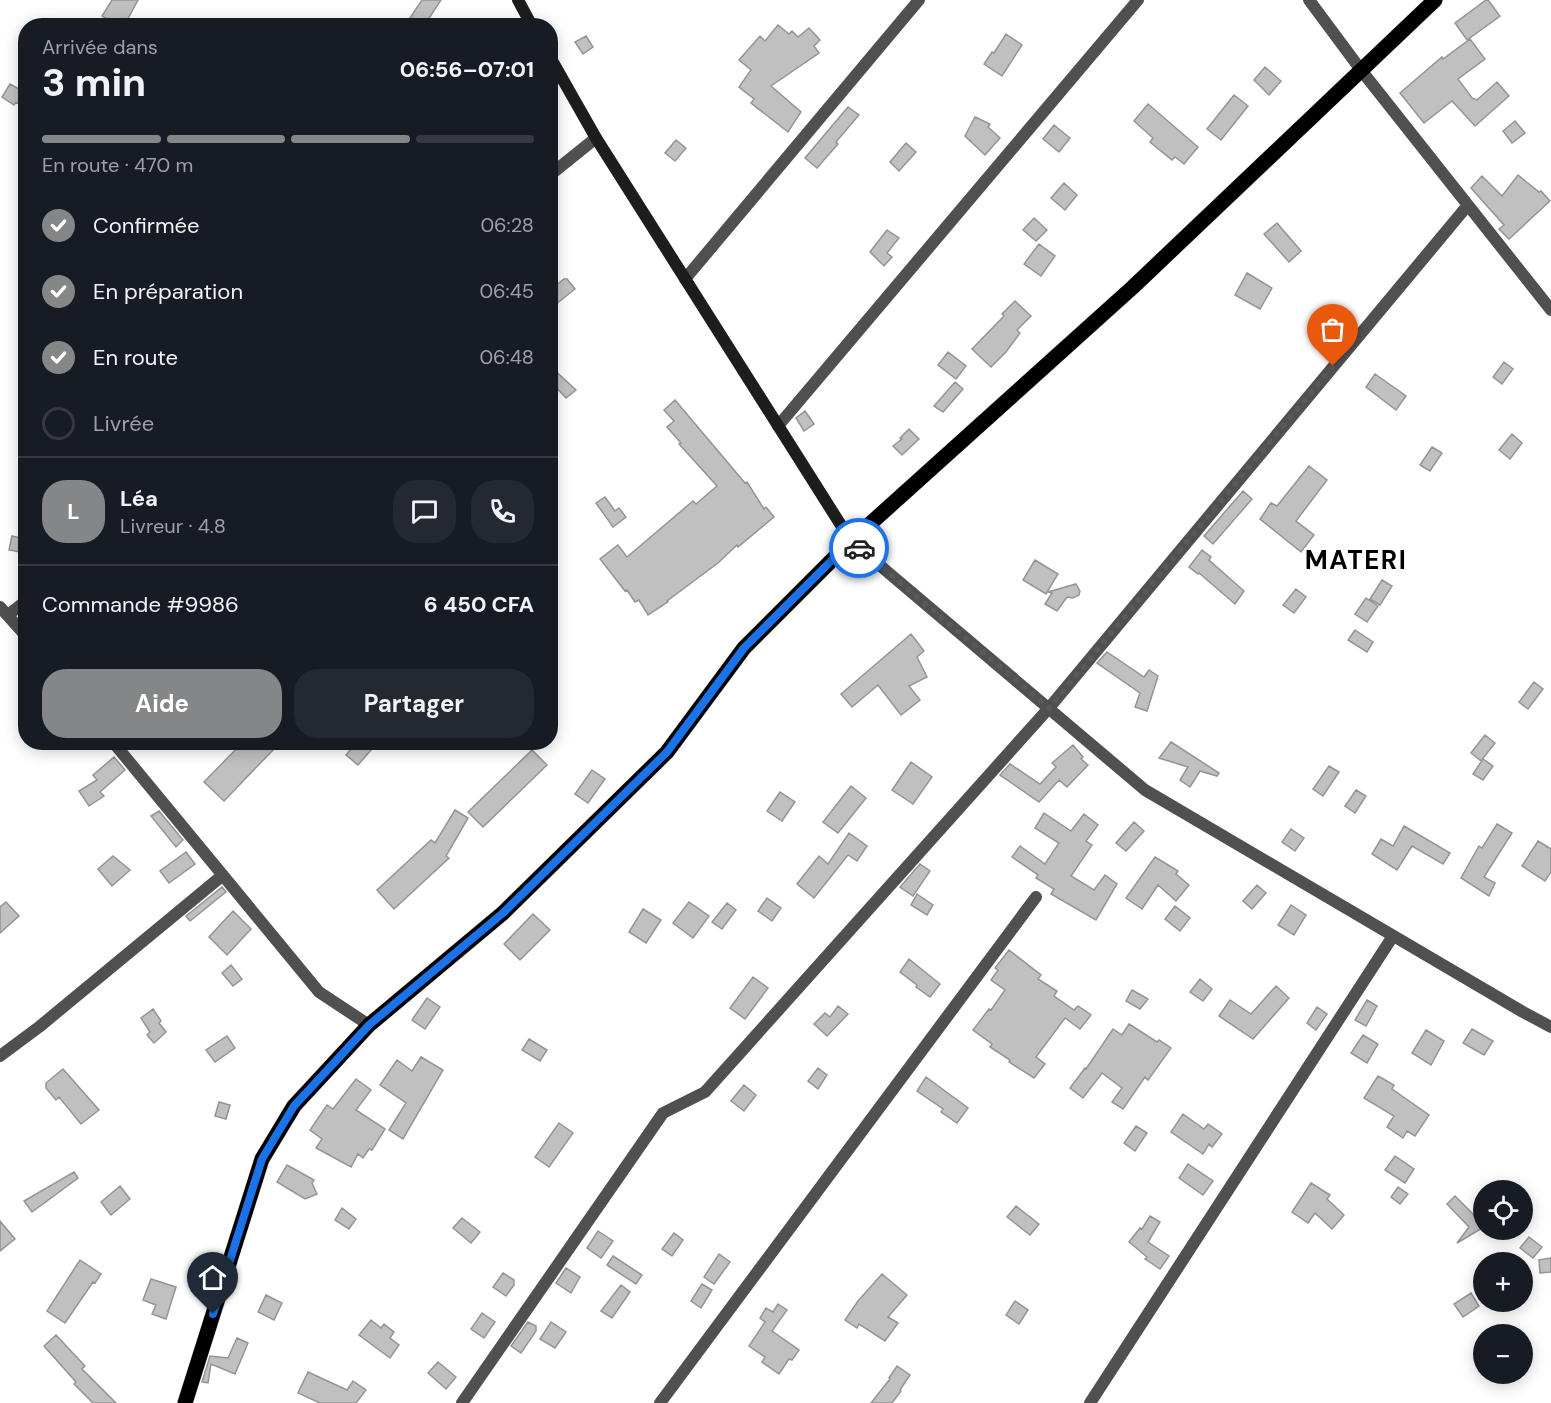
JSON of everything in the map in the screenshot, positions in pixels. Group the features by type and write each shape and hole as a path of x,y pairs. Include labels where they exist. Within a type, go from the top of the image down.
{"main road":[{"path":"518,0 528,18"},
{"path":"185,1403 262,1159 294,1106 369,1025 503,913 667,752 744,648 851,541 1133,287 1435,0"},
{"path":"558,71 596,138 851,541"}],"street":[{"path":"685,279 919,0"},
{"path":"778,426 1138,0"},
{"path":"1308,0 1551,310"},
{"path":"558,169 596,138"},
{"path":"462,1403 663,1113 705,1092 1049,708 1468,205"},
{"path":"851,541 1146,790 1551,1027"},
{"path":"18,605 4,611 18,627"},
{"path":"120,750 319,992 369,1025"},
{"path":"0,1056 39,1027 222,875"},
{"path":"660,1403 1036,897"},
{"path":"1090,1403 1393,936"}],"building":[{"path":"112,0 138,0 128,18 102,16"},
{"path":"422,0 441,0 429,18 410,18"},
{"path":"1486,0 1500,16 1467,40 1455,23"},
{"path":"778,25 789,34 792,31 798,37 809,28 820,40 814,46 819,53 771,86 801,112 788,132 751,103 754,99 739,87 751,70 739,60 760,36 765,41"},
{"path":"1006,34 1022,45 1002,76 984,64"},
{"path":"586,36 593,47 583,54 575,42"},
{"path":"1470,39 1485,59 1458,79 1472,98 1477,100 1497,82 1509,96 1475,126 1452,101 1424,123 1400,93 1442,57 1443,59"},
{"path":"1265,67 1281,81 1269,95 1254,80"},
{"path":"10,84 18,88 18,104 16,102 14,105 2,97"},
{"path":"1234,95 1248,106 1221,140 1207,129"},
{"path":"1148,104 1198,147 1184,164 1175,157 1172,160 1150,142 1153,138 1134,121"},
{"path":"848,107 859,115 817,168 805,158"},
{"path":"975,117 990,124 988,127 1000,138 985,155 965,136"},
{"path":"1515,121 1525,133 1512,143 1503,131"},
{"path":"1054,125 1070,138 1059,152 1043,139"},
{"path":"676,140 686,148 675,161 665,153"},
{"path":"906,143 916,152 899,171 890,162"},
{"path":"1518,175 1539,192 1541,191 1550,201 1509,239 1499,229 1504,225 1471,188 1482,176 1502,196"},
{"path":"1064,183 1077,195 1065,210 1051,198"},
{"path":"1034,218 1047,230 1036,241 1023,230"},
{"path":"1277,223 1301,251 1289,262 1264,234"},
{"path":"887,230 899,238 887,253 892,257 884,266 870,252"},
{"path":"1039,244 1055,256 1041,276 1024,264"},
{"path":"1247,273 1272,288 1260,309 1235,295"},
{"path":"567,279 575,289 558,303 558,284"},
{"path":"1015,301 1031,316 1017,330 1020,333 1006,352 991,367 972,349 1004,316 1002,314"},
{"path":"948,352 966,366 956,379 938,365"},
{"path":"1504,362 1513,369 1502,384 1493,377"},
{"path":"558,373 576,390 566,398 558,390"},
{"path":"1375,374 1406,396 1396,410 1366,387"},
{"path":"955,382 963,389 943,412 934,406"},
{"path":"675,400 745,483 747,482 764,509 766,507 774,517 668,602 648,615 639,600 635,602 600,559 618,545 627,557 693,501 696,504 717,486 679,444 681,443 667,427 674,421 664,410"},
{"path":"805,411 814,424 804,431 796,418"},
{"path":"909,429 919,439 902,455 893,446"},
{"path":"1512,434 1522,443 1510,459 1499,450"},
{"path":"1432,447 1442,453 1430,471 1420,465"},
{"path":"1309,466 1327,480 1296,521 1314,535 1301,552 1260,519 1271,503 1277,506"},
{"path":"1243,491 1252,499 1213,544 1204,536"},
{"path":"605,497 615,511 619,508 626,517 613,527 596,503"},
{"path":"12,536 18,537 18,552 9,550"},
{"path":"1202,550 1211,557 1209,560 1244,591 1235,604 1189,567"},
{"path":"1035,560 1058,574 1046,594 1023,580"},
{"path":"1382,580 1392,586 1380,605 1370,599"},
{"path":"1076,584 1080,591 1079,595 1073,598 1067,597 1057,611 1045,604 1052,593 1048,592"},
{"path":"1296,589 1306,597 1294,613 1283,605"},
{"path":"1366,598 1378,606 1367,622 1355,614"},
{"path":"1355,630 1373,642 1367,652 1348,640"},
{"path":"911,634 924,651 917,657 927,677 909,686 920,700 901,715 878,685 852,707 841,694"},
{"path":"1107,652 1144,677 1149,670 1158,676 1147,711 1135,707 1140,693 1097,663"},
{"path":"1534,682 1543,689 1528,709 1519,702"},
{"path":"1485,735 1495,743 1481,761 1471,753"},
{"path":"1171,742 1219,773 1217,776 1200,771 1190,787 1180,780 1188,767 1159,758"},
{"path":"1073,745 1083,757 1081,759 1088,765 1067,787 1059,780 1039,802 1000,775 1010,764 1040,784 1056,767 1052,763"},
{"path":"235,750 273,750 224,801 204,782"},
{"path":"350,750 371,750 358,765 346,755"},
{"path":"532,750 547,765 483,827 468,812"},
{"path":"114,757 125,770 100,792 104,796 89,806 79,791 97,780 93,775"},
{"path":"1483,759 1493,766 1483,780 1473,774"},
{"path":"911,762 932,777 913,804 892,790"},
{"path":"1329,766 1339,772 1323,796 1313,789"},
{"path":"592,770 605,779 588,803 575,794"},
{"path":"851,786 866,798 838,833 823,822"},
{"path":"1356,790 1366,796 1355,813 1345,806"},
{"path":"780,792 795,802 782,821 767,811"},
{"path":"455,810 468,818 446,856 449,858 394,909 377,890 431,840 435,843"},
{"path":"159,811 183,840 176,847 151,816"},
{"path":"1044,813 1071,831 1084,814 1098,825 1086,841 1092,845 1071,876 1094,890 1105,875 1117,884 1096,920 1051,894 1054,889 1036,878 1038,875 1012,857 1020,846 1045,864 1059,843 1035,828"},
{"path":"1134,822 1144,831 1126,851 1116,843"},
{"path":"1497,824 1512,833 1484,877 1495,883 1489,896 1461,878 1479,846 1482,848"},
{"path":"1404,826 1450,853 1443,864 1412,846 1397,870 1372,854 1381,839 1393,846"},
{"path":"1291,829 1304,838 1295,851 1282,842"},
{"path":"849,833 867,846 857,861 848,855 814,898 797,884 819,856 828,864"},
{"path":"1538,841 1551,849 1551,872 1545,881 1522,866"},
{"path":"186,852 195,864 169,883 160,871"},
{"path":"113,856 130,870 112,886 98,869"},
{"path":"1155,857 1178,871 1176,874 1189,885 1176,901 1158,885 1142,909 1126,898"},
{"path":"920,864 930,871 913,896 900,887"},
{"path":"1257,885 1266,893 1252,909 1243,901"},
{"path":"222,887 226,892 190,921 186,916"},
{"path":"917,894 933,905 927,915 911,905"},
{"path":"767,898 781,908 772,921 758,911"},
{"path":"6,902 19,916 0,933 0,907"},
{"path":"689,902 709,916 693,938 673,923"},
{"path":"727,903 736,910 722,929 712,922"},
{"path":"1291,905 1306,915 1294,935 1278,925"},
{"path":"1175,906 1190,918 1180,931 1165,919"},
{"path":"643,909 661,920 646,943 629,932"},
{"path":"233,911 251,929 227,955 209,937"},
{"path":"533,914 550,930 520,960 504,944"},
{"path":"1009,950 1041,975 1038,979 1057,991 1054,996 1074,1010 1078,1006 1091,1015 1080,1029 1065,1018 1036,1057 1045,1064 1034,1078 1009,1062 1010,1060 990,1047 992,1044 973,1030 1005,990 991,980 998,970 995,968"},
{"path":"909,959 940,984 930,997 900,972"},
{"path":"231,965 242,979 233,986 222,973"},
{"path":"753,977 768,988 745,1019 730,1008"},
{"path":"1200,979 1212,989 1203,1001 1190,992"},
{"path":"1276,986 1289,998 1253,1039 1219,1016 1230,1000 1251,1014"},
{"path":"1132,990 1148,999 1140,1009 1126,1001"},
{"path":"427,998 440,1007 425,1029 412,1020"},
{"path":"1367,1000 1377,1006 1366,1026 1355,1020"},
{"path":"838,1006 848,1014 827,1036 814,1024 825,1013 830,1017"},
{"path":"1317,1007 1327,1014 1316,1030 1307,1023"},
{"path":"153,1009 166,1032 154,1043 147,1035 150,1032 141,1018"},
{"path":"1129,1024 1171,1048 1148,1080 1145,1077 1123,1109 1112,1102 1122,1088 1102,1073 1083,1098 1070,1088 1113,1029 1122,1035"},
{"path":"1472,1029 1493,1041 1484,1055 1463,1043"},
{"path":"1426,1030 1444,1041 1431,1065 1412,1053"},
{"path":"1363,1035 1378,1044 1367,1063 1351,1053"},
{"path":"227,1036 235,1048 215,1062 206,1050"},
{"path":"529,1039 547,1050 540,1061 522,1050"},
{"path":"421,1057 443,1070 403,1139 389,1130 406,1103 380,1085 397,1060 412,1071"},
{"path":"818,1068 827,1075 818,1089 808,1081"},
{"path":"63,1069 99,1110 81,1124 59,1097 56,1100 46,1088 46,1083"},
{"path":"1378,1076 1394,1085 1392,1089 1429,1115 1415,1136 1407,1131 1403,1138 1387,1127 1394,1116 1364,1098"},
{"path":"926,1077 968,1108 957,1123 941,1112 943,1109 917,1091"},
{"path":"356,1079 371,1090 356,1110 385,1129 372,1150 369,1149 363,1158 358,1154 351,1167 316,1148 322,1139 310,1130 327,1105 333,1109"},
{"path":"744,1085 756,1095 744,1111 731,1101"},
{"path":"219,1102 230,1105 226,1119 215,1116"},
{"path":"1183,1114 1204,1129 1208,1124 1222,1134 1212,1147 1209,1144 1203,1154 1171,1132"},
{"path":"559,1123 573,1133 549,1167 535,1157"},
{"path":"1136,1126 1147,1133 1135,1151 1124,1143"},
{"path":"1395,1156 1414,1169 1405,1183 1385,1170"},
{"path":"1188,1164 1213,1181 1203,1195 1179,1178"},
{"path":"287,1165 314,1180 312,1183 317,1194 305,1199 277,1182"},
{"path":"74,1172 78,1178 32,1212 24,1201"},
{"path":"1311,1183 1330,1195 1327,1199 1344,1215 1332,1229 1315,1213 1308,1223 1292,1212"},
{"path":"120,1186 130,1199 111,1215 101,1202"},
{"path":"1398,1187 1408,1194 1400,1204 1391,1197"},
{"path":"1455,1196 1473,1214 1473,1234 1457,1243 1469,1227 1447,1204"},
{"path":"1016,1206 1039,1224 1030,1235 1007,1217"},
{"path":"342,1208 356,1219 349,1229 335,1220"},
{"path":"1150,1216 1160,1222 1148,1242 1169,1256 1160,1269 1145,1259 1147,1257 1129,1242 1140,1228 1142,1229"},
{"path":"462,1218 480,1232 471,1243 453,1228"},
{"path":"0,1221 15,1239 0,1251"},
{"path":"598,1231 613,1241 601,1258 587,1248"},
{"path":"674,1233 683,1240 672,1256 662,1249"},
{"path":"1527,1240 1533,1240 1542,1247 1533,1258 1533,1252 1525,1252 1520,1248"},
{"path":"719,1254 730,1262 714,1284 704,1277"},
{"path":"613,1256 642,1275 636,1284 607,1265"},
{"path":"1551,1258 1551,1272 1540,1273 1539,1260"},
{"path":"80,1260 101,1274 65,1323 47,1311"},
{"path":"566,1268 580,1277 571,1293 556,1283"},
{"path":"503,1273 514,1280 514,1285 506,1296 493,1287"},
{"path":"882,1274 907,1295 888,1317 898,1323 885,1341 859,1324 857,1328 845,1320"},
{"path":"151,1279 176,1287 166,1319 152,1314 156,1305 143,1300"},
{"path":"702,1284 712,1290 701,1308 691,1301"},
{"path":"621,1285 630,1292 612,1318 601,1311"},
{"path":"1471,1293 1473,1296 1473,1310 1463,1317 1454,1304"},
{"path":"266,1295 282,1303 274,1320 258,1312"},
{"path":"1015,1301 1028,1310 1019,1324 1006,1315"},
{"path":"778,1304 787,1310 772,1331 799,1350 792,1360 789,1359 779,1374 762,1362 765,1357 749,1346 765,1322 760,1318 766,1308 773,1312"},
{"path":"482,1313 495,1322 484,1338 471,1329"},
{"path":"371,1320 381,1328 384,1324 394,1332 390,1338 399,1345 390,1358 359,1335"},
{"path":"528,1322 536,1326 536,1331 521,1353 511,1346"},
{"path":"551,1322 566,1332 555,1348 540,1339"},
{"path":"56,1335 85,1366 82,1369 116,1403 93,1403 74,1384 76,1382 44,1346"},
{"path":"237,1338 248,1343 235,1374 211,1364 208,1383 202,1382 210,1356 228,1358"},
{"path":"438,1362 456,1377 446,1389 428,1373"},
{"path":"897,1366 910,1375 901,1391 892,1403 871,1403 890,1379"},
{"path":"308,1372 347,1390 353,1381 366,1390 356,1403 320,1403 298,1393"}],"way so far":[{"path":"859,548 1049,708 1333,366"}],"district":[{"name":"MATERI","path":"1356,560"}],"route":[{"path":"213,1314 262,1159 294,1106 369,1025 503,913 667,752 744,648 851,541 859,548"}]}
